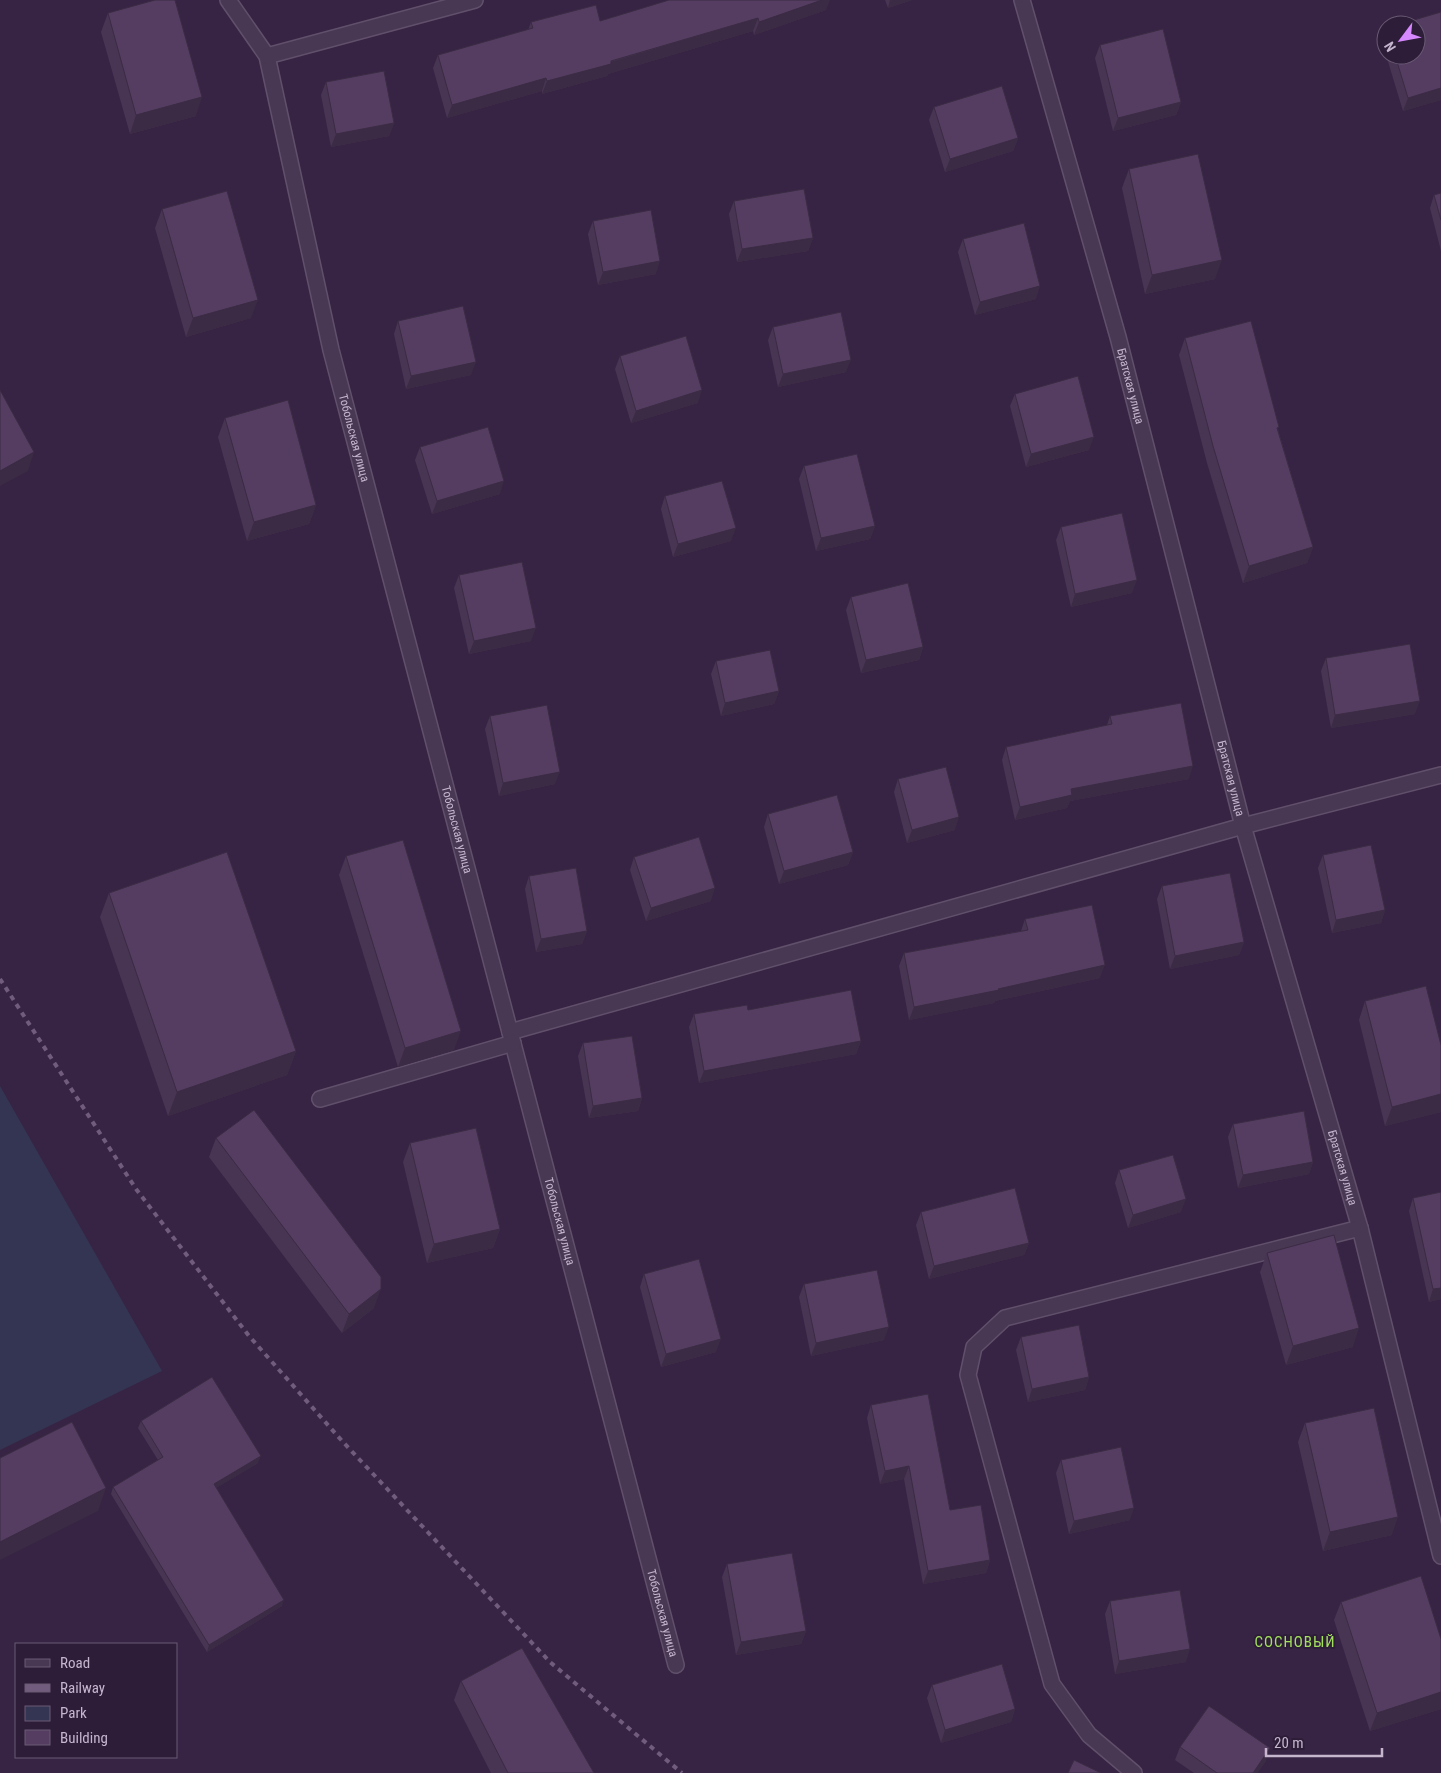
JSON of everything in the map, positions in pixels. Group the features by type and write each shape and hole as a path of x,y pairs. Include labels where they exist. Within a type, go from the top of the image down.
{"street":[{"name":"Тобольская улица","path":"228,0 267,56 331,350 676,1666"},
{"path":"267,56 475,0"},
{"name":"Братская улица","path":"1022,0 1118,337 1244,826 1360,1228 1441,1556"},
{"path":"320,1099 512,1038 1244,826 1441,775"},
{"path":"1134,1773 1089,1736 1052,1684 968,1375 974,1348 1005,1318 1360,1228"}],"green space":[{"path":"0,1086 162,1371 0,1450"}],"building":[{"path":"155,0 175,0 202,97 136,115 108,13"},
{"path":"669,0 822,0 759,22 758,18 611,61 611,64 547,81 546,78 452,105 438,55 533,28 531,22 596,5 600,21"},
{"path":"1441,12 1441,88 1408,98 1398,65 1426,65 1426,16"},
{"path":"1163,29 1181,102 1118,118 1100,45"},
{"path":"384,71 394,123 336,134 326,82"},
{"path":"1002,86 1018,138 950,159 934,107"},
{"path":"1198,154 1222,260 1152,275 1129,169"},
{"path":"804,189 813,238 742,249 734,201"},
{"path":"227,191 258,300 193,318 162,209"},
{"path":"1441,193 1441,220 1434,195"},
{"path":"651,210 660,261 603,272 593,221"},
{"path":"1024,223 1040,286 980,302 963,239"},
{"path":"463,306 476,362 411,376 398,321"},
{"path":"841,312 851,360 783,374 773,327"},
{"path":"1251,321 1279,427 1277,428 1313,547 1249,566 1213,446 1185,338"},
{"path":"686,336 702,390 636,411 620,356"},
{"path":"1078,376 1094,437 1031,454 1015,394"},
{"path":"0,390 34,452 0,471"},
{"path":"288,400 316,505 254,522 225,418"},
{"path":"488,427 504,481 437,501 420,447"},
{"path":"857,454 875,526 821,538 804,466"},
{"path":"722,481 736,528 678,544 665,496"},
{"path":"1122,513 1137,580 1075,594 1061,527"},
{"path":"522,562 536,628 474,641 459,575"},
{"path":"908,583 923,647 866,660 851,597"},
{"path":"1410,644 1420,701 1335,715 1326,658"},
{"path":"770,650 779,691 725,703 716,661"},
{"path":"1181,703 1193,766 1071,789 1072,795 1020,807 1006,747 1112,724 1110,716"},
{"path":"547,705 560,772 503,783 490,716"},
{"path":"946,767 959,817 912,830 898,779"},
{"path":"837,795 853,852 784,871 768,814"},
{"path":"699,837 715,888 651,908 634,857"},
{"path":"403,840 461,1031 405,1048 346,856"},
{"path":"1371,845 1385,910 1336,920 1323,855"},
{"path":"227,852 296,1051 177,1092 109,893"},
{"path":"576,868 587,931 541,939 529,876"},
{"path":"1230,873 1244,942 1175,956 1162,886"},
{"path":"1092,905 1105,965 999,990 914,1007 904,953 1028,930 1025,919"},
{"path":"1426,986 1441,1045 1441,1094 1392,1107 1365,1001"},
{"path":"851,990 861,1041 704,1071 694,1014 747,1005 748,1010"},
{"path":"632,1036 642,1098 593,1106 583,1043"},
{"path":"254,1110 381,1277 381,1289 349,1314 216,1138"},
{"path":"1304,1111 1313,1162 1243,1175 1233,1124"},
{"path":"476,1128 500,1229 434,1244 410,1143"},
{"path":"1173,1155 1186,1199 1133,1215 1119,1170"},
{"path":"1015,1188 1029,1243 934,1266 921,1212"},
{"path":"1441,1192 1441,1288 1433,1289 1413,1198"},
{"path":"1334,1235 1359,1328 1293,1346 1267,1253"},
{"path":"699,1259 721,1339 666,1354 644,1274"},
{"path":"877,1270 889,1327 816,1343 804,1284"},
{"path":"1079,1325 1089,1377 1032,1389 1021,1337"},
{"path":"212,1377 261,1456 214,1484 284,1600 209,1645 113,1487 163,1457 141,1421"},
{"path":"928,1394 950,1510 981,1505 990,1560 928,1571 909,1466 885,1471 871,1405"},
{"path":"1374,1408 1398,1517 1330,1532 1305,1423"},
{"path":"72,1422 106,1488 0,1542 0,1458"},
{"path":"1121,1447 1134,1508 1074,1521 1061,1460"},
{"path":"792,1553 806,1631 741,1642 727,1564"},
{"path":"1421,1576 1441,1639 1441,1692 1377,1713 1341,1602"},
{"path":"1180,1590 1190,1649 1119,1661 1110,1601"},
{"path":"522,1648 594,1773 508,1773 461,1681"},
{"path":"1002,1664 1015,1709 945,1730 932,1685"},
{"path":"1209,1706 1270,1748 1253,1773 1217,1773 1180,1747"},
{"path":"1074,1760 1101,1773 1068,1773"}],"railway":[{"path":"0,979 136,1189 249,1336 343,1442 550,1662 682,1773"}],"district":[{"name":"СОСНОВЫЙ","path":"1295,1642"}]}
